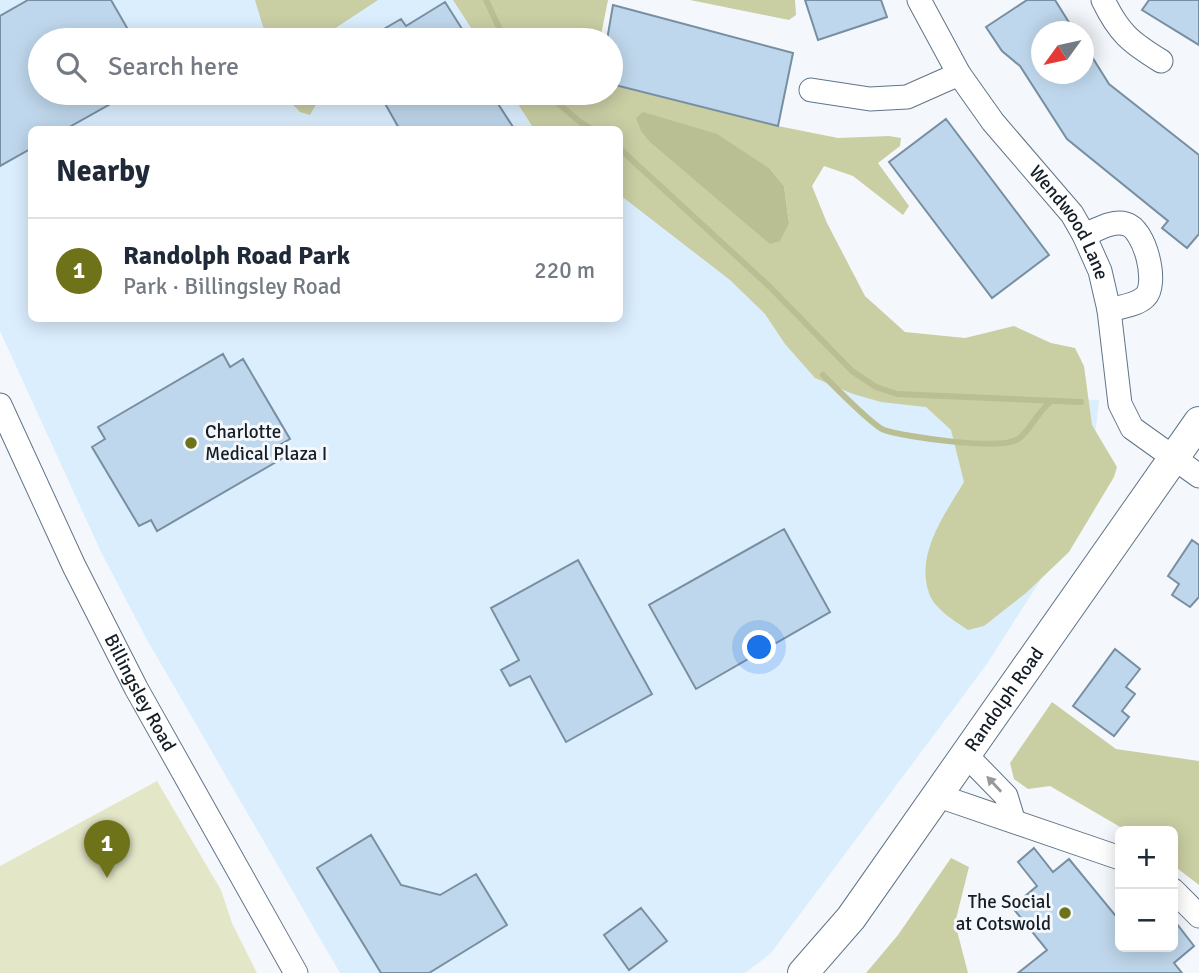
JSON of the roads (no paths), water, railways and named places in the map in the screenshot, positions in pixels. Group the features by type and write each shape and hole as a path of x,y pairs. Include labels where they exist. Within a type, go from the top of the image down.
{"main road":[{"name":"Randolph Road","path":"803,973 850,918 1199,422"}],"street":[{"name":"Wendwood Lane","path":"919,0 959,74 993,122 1072,214 1084,235 1100,271 1109,310 1120,404 1132,428 1199,476"},
{"path":"1103,0 1112,20 1123,34 1161,61"},
{"path":"811,90 870,99 907,97 959,74"},
{"path":"1084,235 1114,223 1128,224 1136,230 1147,254 1151,276 1146,297 1109,310"},
{"name":"Billingsley Road","path":"0,405 74,566 136,688 296,973"},
{"path":"965,754 1006,796 1013,819"},
{"path":"936,795 1013,819 1115,856"},
{"path":"1178,895 1199,916"}],"waterway":[{"path":"486,0 499,28"},
{"path":"560,105 586,126"},
{"path":"623,152 770,287 852,371 876,387 897,394 1081,402"},
{"path":"823,375 878,427 931,439 993,444 1018,439 1050,402"}],"place":[{"name":"Charlotte Medical Plaza I","path":"191,443"},
{"name":"Randolph Road Park","path":"107,878"},
{"name":"The Social at Cotswold","path":"1065,913"}]}
